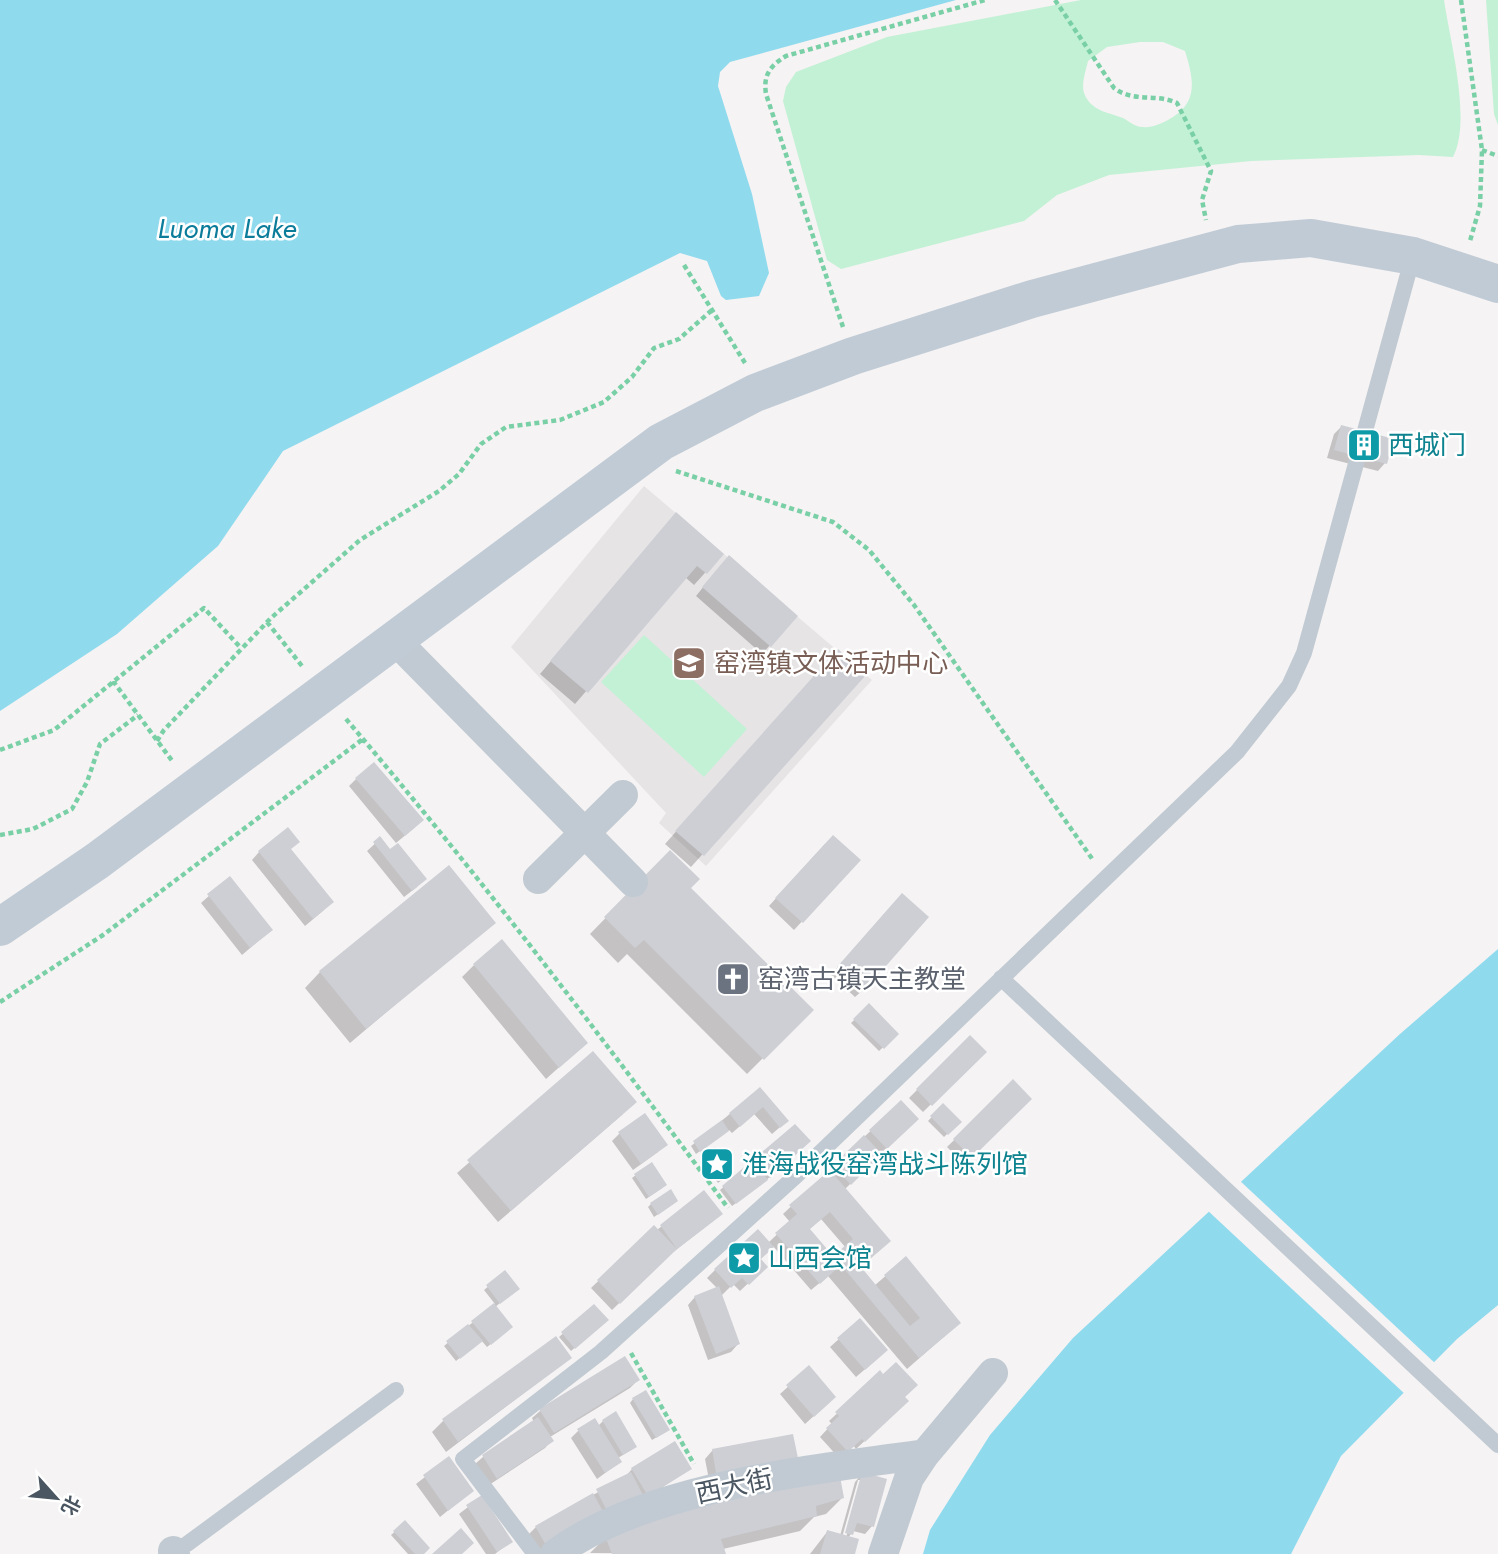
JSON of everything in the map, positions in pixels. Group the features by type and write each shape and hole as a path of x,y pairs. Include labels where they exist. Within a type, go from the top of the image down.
{"street":[{"path":"0,926 97,861 660,442 762,390 853,356 1032,299 1238,244 1311,238 1413,256 1498,284"},
{"path":"394,639 633,882"},
{"path":"537,880 623,795"},
{"path":"883,1554 904,1490 925,1454 993,1373"},
{"name":"西大街","path":"555,1554 614,1521 703,1492 793,1473 925,1454"}],"lane":[{"path":"535,1554 463,1459 620,1334 740,1226 1237,752 1289,686 1304,653 1413,256"},
{"path":"1001,978 1498,1445"},
{"path":"172,1553 396,1390"}],"path":[{"path":"853,356 766,94 764,80 773,64 786,56 985,0"},
{"path":"1055,0 1115,88 1126,97 1170,99 1177,103 1211,171 1202,200 1215,250"},
{"path":"1461,0 1482,150 1480,206 1461,272"},
{"path":"1482,150 1498,156"},
{"path":"684,265 762,390"},
{"path":"157,741 267,622 360,540 439,491 459,474 481,444 506,427 560,420 604,402 632,377 654,348 679,339 712,310"},
{"path":"636,460 833,522 853,535 914,605 1105,878"},
{"path":"0,750 54,730 204,608 242,648"},
{"path":"267,622 456,848 636,1084 740,1226"},
{"path":"113,681 193,789"},
{"path":"0,835 33,830 72,809 87,782 100,744 138,715"},
{"path":"0,1002 103,935 363,739"},
{"path":"620,1334 698,1470 703,1492"}],"shaded area":[{"name":"窑湾镇文体活动中心","path":"644,486 872,680 706,866 659,823 666,813 511,647"}],"green space":[{"path":"1081,0 1444,0 1458,80 1458,142 1453,157 1419,155 1251,161 1109,175 1057,195 1024,221 841,269 827,260 783,101 786,87 796,72 887,37","holes":["1163,42 1185,51 1190,70 1192,88 1187,104 1181,111 1162,123 1139,127 1091,104 1084,93 1083,85 1088,61 1107,47"]},
{"path":"1486,0 1498,0 1498,125 1494,114"},
{"path":"644,635 747,729 704,777 601,682"}],"water":[{"name":"Luoma Lake","path":"0,0 956,0 730,62 720,72 718,86 752,194 769,273 759,296 726,300 721,296 707,261 680,253 283,451 218,546 117,634 0,711"},
{"path":"1498,949 1498,1305 1457,1339 1341,1456 1291,1554 923,1554 930,1530 990,1435 1073,1338 1400,1034"}],"pier":[{"path":"1238,1179 1437,1365 1406,1395 1206,1209"}],"building":[{"name":"西城门","path":"1341,425 1394,439 1387,464 1334,450"},
{"path":"676,512 724,554 707,574 697,566 588,693 550,661"},
{"path":"729,555 798,616 771,647 702,587"},
{"path":"838,649 866,675 704,856 675,831"},
{"path":"374,762 424,820 405,836 355,778"},
{"path":"288,827 300,842 291,849 334,902 313,919 258,851"},
{"path":"833,835 861,860 803,923 775,898"},
{"path":"380,836 390,849 398,843 427,879 412,891 373,842"},
{"name":"窑湾古镇天主教堂","path":"670,850 700,879 691,888 814,1010 764,1060 644,940 635,948 604,917"},
{"path":"449,865 496,923 366,1029 319,971"},
{"path":"230,876 273,930 250,948 207,894"},
{"path":"902,893 929,917 864,991 837,967"},
{"path":"502,939 588,1043 559,1068 473,964"},
{"path":"869,1003 899,1034 884,1049 853,1019"},
{"path":"970,1035 987,1052 932,1106 916,1089"},
{"path":"593,1051 637,1102 511,1211 467,1160"},
{"path":"1013,1079 1032,1099 972,1158 953,1139"},
{"path":"760,1087 789,1121 780,1128 763,1107 740,1127 729,1113"},
{"path":"901,1100 919,1119 887,1149 869,1130"},
{"path":"943,1103 962,1122 948,1135 930,1116"},
{"path":"645,1113 668,1145 641,1164 618,1132"},
{"path":"722,1120 729,1131 700,1152 693,1141"},
{"path":"795,1124 811,1141 770,1178 754,1161 768,1180 736,1204 722,1186"},
{"path":"864,1135 882,1154 851,1185 833,1165"},
{"path":"715,1147 733,1173 722,1181 704,1154"},
{"path":"652,1162 667,1185 649,1197 634,1174"},
{"path":"830,1170 891,1241 870,1259 860,1248 851,1255 910,1326 920,1318 884,1275 906,1256 961,1323 919,1358 841,1265 820,1284 775,1233 797,1214 789,1205","holes":["830,1212 853,1239 833,1256 810,1229"]},
{"path":"671,1189 678,1201 658,1215 650,1203"},
{"path":"704,1190 723,1214 677,1249 660,1225"},
{"path":"654,1225 677,1249 620,1304 597,1280"},
{"path":"758,1229 774,1247 761,1259 768,1267 749,1285 742,1278 731,1288 714,1269"},
{"path":"505,1270 520,1289 500,1304 486,1285"},
{"path":"719,1286 740,1344 716,1354 694,1296"},
{"path":"494,1303 513,1327 491,1345 471,1321"},
{"path":"594,1304 609,1320 575,1349 561,1332"},
{"path":"860,1318 888,1350 865,1370 837,1338"},
{"path":"468,1324 483,1341 460,1359 446,1341"},
{"path":"556,1336 572,1358 458,1442 442,1419"},
{"path":"625,1356 640,1380 554,1433 539,1409"},
{"path":"896,1362 918,1385 905,1397 909,1401 865,1442 862,1439 848,1452 826,1428 839,1416 835,1412 880,1370 883,1374"},
{"path":"809,1365 836,1397 814,1417 786,1385"},
{"path":"646,1390 670,1430 656,1438 632,1398"},
{"path":"616,1411 637,1447 623,1455 602,1420"},
{"path":"538,1417 554,1441 497,1479 482,1455"},
{"path":"595,1418 622,1462 605,1473 577,1429"},
{"path":"793,1434 799,1463 717,1479 712,1449"},
{"path":"675,1441 692,1469 648,1496 631,1468"},
{"path":"449,1456 474,1491 448,1511 423,1475"},
{"path":"839,1471 844,1498 816,1506 817,1516 721,1539 726,1554 612,1554 605,1536 735,1489"},
{"path":"631,1472 643,1495 608,1513 596,1489"},
{"path":"862,1472 887,1479 874,1527 857,1523 853,1535 845,1533"},
{"path":"593,1493 605,1515 547,1547 535,1526"},
{"path":"482,1495 513,1542 497,1552 466,1505"},
{"path":"405,1520 430,1548 424,1554 415,1554 393,1531"},
{"path":"461,1528 474,1543 462,1554 432,1554"},
{"path":"827,1530 859,1539 855,1554 820,1554"}],"place":[{"name":"西城门","path":"1364,445"},
{"name":"窑湾镇文体活动中心","path":"689,663"},
{"name":"窑湾古镇天主教堂","path":"733,979"},
{"name":"淮海战役窑湾战斗陈列馆","path":"717,1164"},
{"name":"山西会馆","path":"744,1258"}]}
